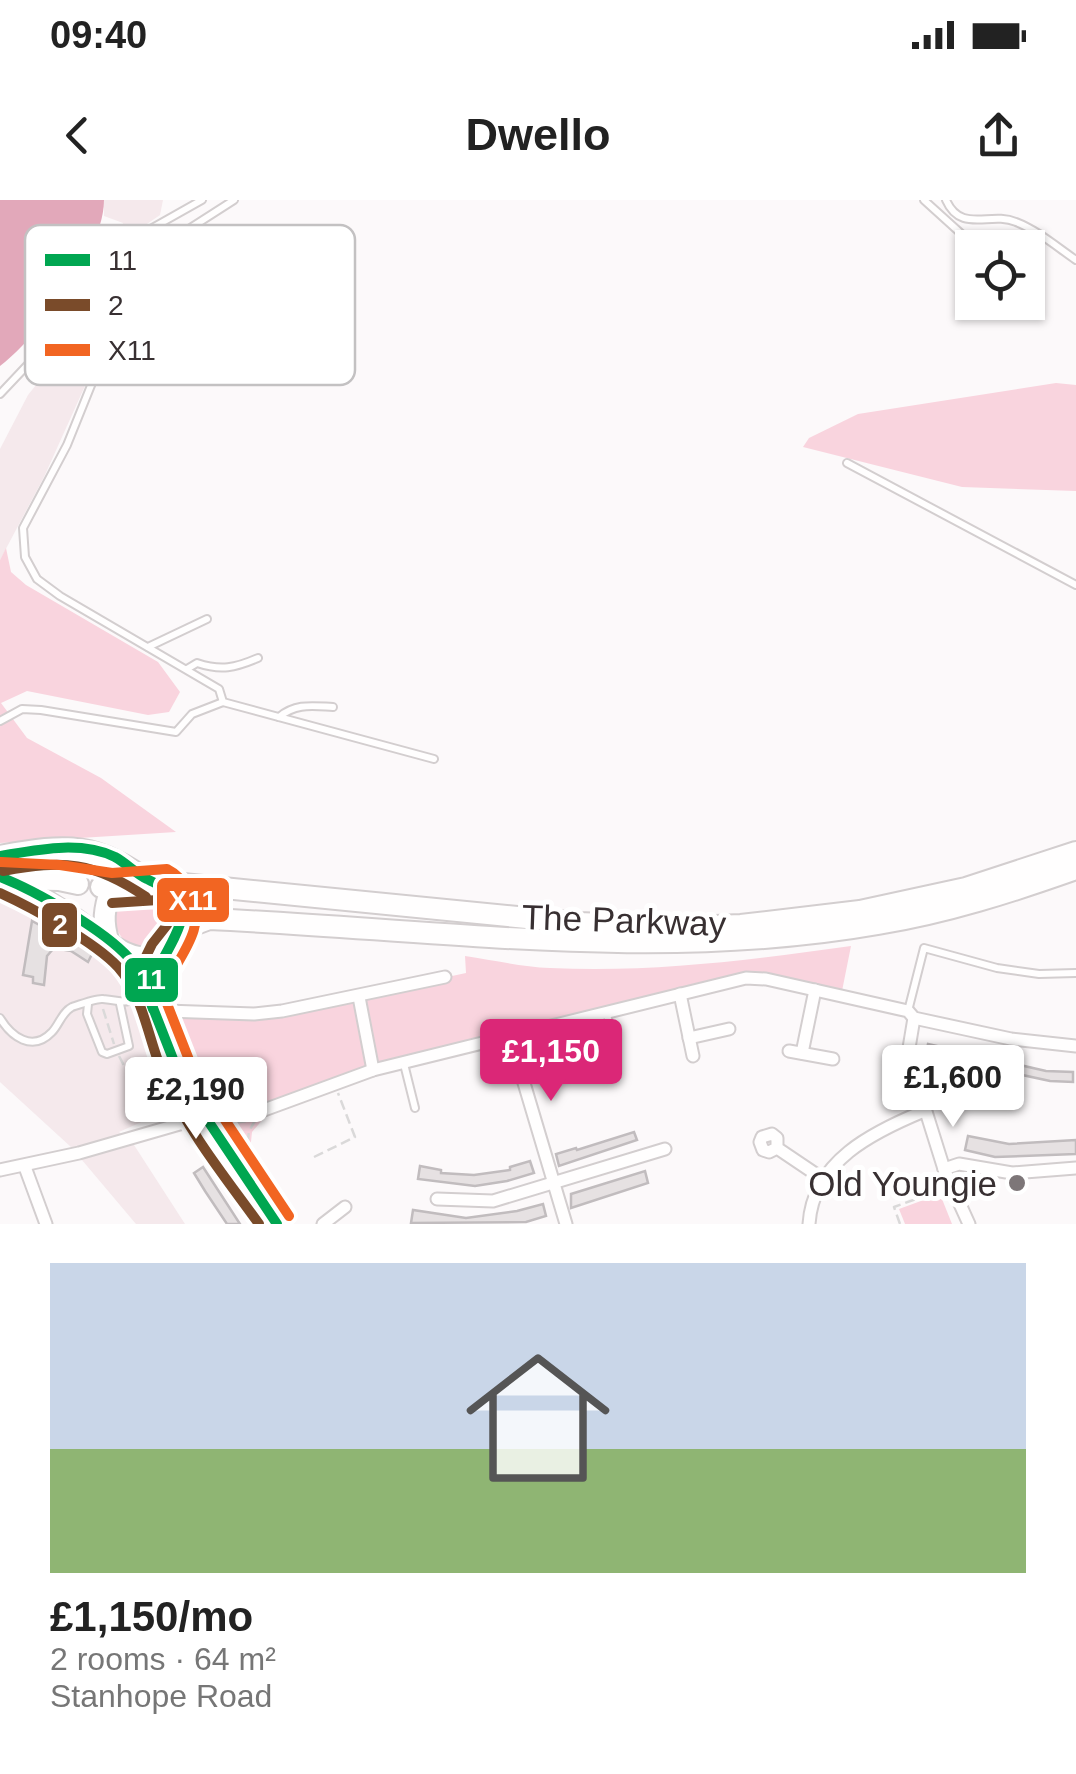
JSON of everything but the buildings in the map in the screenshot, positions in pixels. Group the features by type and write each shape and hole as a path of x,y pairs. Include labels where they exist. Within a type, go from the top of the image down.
{"highway":[{"path":"0,857 57,848 93,851 124,862 160,884 180,903 182,930 165,952 153,957 129,956 5,878"},
{"name":"The Parkway","path":"160,884 578,923 689,927 804,918 878,907 966,888 1076,852"},
{"path":"0,857 68,882 5,878"},
{"name":"The Parkway","path":"182,930 209,919 589,942 717,942 893,922 964,906 1076,869"},
{"path":"109,943 104,926 106,888 160,884"}],"street":[{"path":"142,994 165,952"},
{"path":"129,956 142,994"},
{"path":"166,1010 190,1016 270,1012 444,977"},
{"path":"259,1115 282,1102 373,1070 746,978 815,990 1011,1039 1076,1046"},
{"path":"815,990 796,1052 833,1059"},
{"path":"680,994 693,1056"},
{"path":"358,996 373,1070"},
{"path":"911,1014 908,1054 944,1169 968,1224"},
{"path":"689,1038 729,1029"},
{"path":"510,1036 566,1224"},
{"path":"150,1132 162,1112 161,1097 182,1082 277,1224"},
{"path":"809,1224 814,1194 836,1163 877,1132 924,1110"},
{"path":"162,1112 184,1122"},
{"path":"0,1170 122,1142 184,1122 208,1122"},
{"path":"776,1148 823,1180"},
{"path":"437,1199 492,1201 664,1150"},
{"path":"944,1169 960,1164 1012,1172 1076,1168"},
{"path":"25,1167 46,1224"},
{"path":"322,1224 344,1208"}],"lane":[{"path":"158,225 202,200"},
{"path":"195,225 234,200"},
{"path":"924,200 957,230"},
{"path":"946,200 958,216 972,222 1010,219 1076,260"},
{"path":"0,394 25,367"},
{"path":"91,385 67,445 23,528 25,557 37,579 60,596 218,689 223,702"},
{"path":"847,463 1076,585"},
{"path":"148,646 207,618"},
{"path":"187,670 197,663 217,670 236,668 258,658"},
{"path":"0,720 22,709 42,710 176,732 192,714 223,702 434,759"},
{"path":"279,717 302,705 333,707"},
{"path":"911,1014 924,948 997,968 1076,974"},
{"path":"0,1018 10,1035 21,1041 41,1040 73,1007 101,998 120,1004 142,994 182,1082"},
{"path":"88,1004 87,1014 102,1052 107,1054 129,1046 120,1004"},
{"path":"606,1012 617,1060"},
{"path":"404,1062 415,1108"}],"path":[{"path":"142,994 168,1072 184,1065 201,1083 233,1086 282,1102"},
{"path":"314,1157 355,1137 333,1083"},
{"path":"138,1088 161,1097"},
{"path":"208,1122 259,1115"},
{"path":"246,1178 246,1144 259,1115"},
{"path":"900,1224 894,1207 952,1187"}],"shaded area":[{"path":"0,200 104,200 100,225 25,225 25,342 0,366"},
{"path":"104,200 163,200 160,215 145,225 122,225 104,216"},
{"path":"1056,383 1076,385 1076,491 962,487 803,447 809,438 858,414"},
{"path":"36,385 85,385 44,477 0,560 0,449"},
{"path":"6,548 11,572 26,585 158,662 180,692 169,712 148,715 27,691 1,703 27,738 101,778 176,832 0,843 0,560"},
{"path":"166,895 174,911 173,926 166,938 154,946 128,944 118,932 113,910"},
{"path":"0,901 64,933 111,969 126,988 157,1072 143,1093 146,1120 119,1132 134,1145 185,1224 136,1224 71,1147 0,1082"},
{"path":"851,946 841,996 746,978 373,1070 270,1111 252,1132 249,1161 187,1070 163,1009 303,1008 466,973 465,956 539,967 625,969"},
{"path":"940,1194 952,1224 905,1224 899,1209"}],"transit line":[{"name":"11","path":"0,856 58,848 101,852 165,888 178,900 181,921 146,990 182,1082 277,1224"},
{"name":"X11","path":"1,862 112,873 167,869 183,882 195,905 194,931 162,991 195,1075 289,1216"},
{"name":"2","path":"3,871 44,865 78,866 110,876 146,897"},
{"name":"11","path":"0,877 69,912 118,947 137,969 153,1009"},
{"name":"2","path":"0,893 79,936 118,967 141,1007 175,1100 259,1224"},
{"name":"2","path":"112,903 158,900 165,909 167,925 152,944 133,983"}],"place":[{"name":"Old Youngie","path":"1017,1183"}]}
